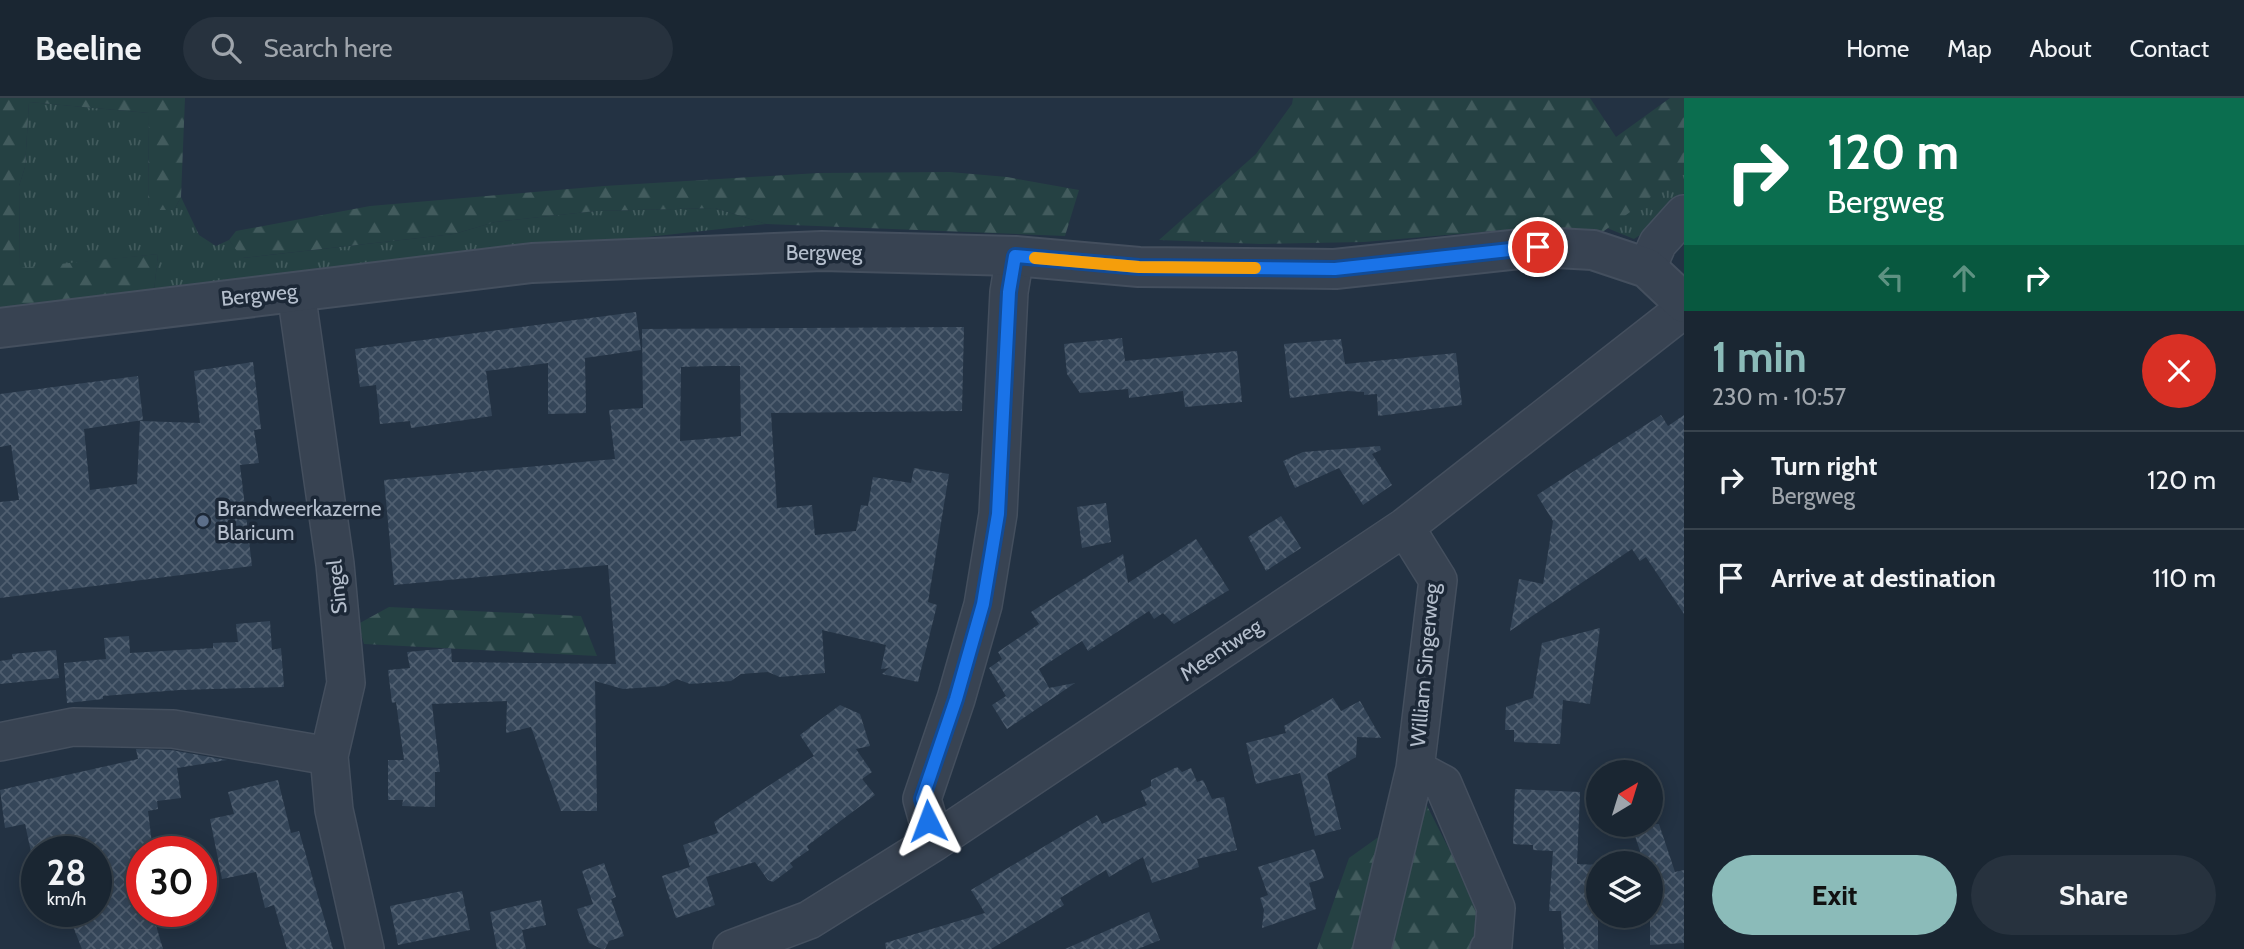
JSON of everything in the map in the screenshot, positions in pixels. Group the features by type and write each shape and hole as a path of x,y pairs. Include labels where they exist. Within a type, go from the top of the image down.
{"street":[{"path":"1684,214 1658,243 1647,268 1684,303"},
{"name":"Bergweg","path":"0,328 254,294 296,292 546,262 821,251 1015,256 1139,267 1335,269 1538,247 1593,250 1647,268"},
{"path":"934,842 922,799 956,699 983,604 998,514 1009,292 1015,256"},
{"name":"Singel","path":"296,292 335,564 346,683 329,756 334,810 365,949"},
{"name":"Meentweg","path":"732,949 809,920 934,842 1405,527 1684,309"},
{"name":"William Singerweg","path":"1372,949 1415,769 1438,580 1405,527"},
{"path":"0,742 73,727 173,729 329,756"},
{"name":"William Singerweg","path":"1415,769 1443,784 1496,908 1493,945 1489,949"}],"green space":[{"path":"0,98 185,98 181,197 174,210 148,210 149,113 29,102 25,167 19,186 20,268 158,254 154,291 0,313"},
{"path":"1293,98 1590,98 1616,137 1670,98 1684,98 1684,173 1597,236 1528,228 1364,242 1261,244 1159,240 1256,154 1292,104"},
{"path":"29,102 149,113 148,210 174,210 181,197 199,235 216,246 229,240 243,258 454,234 495,222 596,211 715,208 766,224 154,291 158,254 20,269 19,186 25,167"},
{"path":"950,172 1007,177 1079,190 1065,236 766,224 715,208 596,211 495,222 454,234 242,258 229,240 236,231 370,206 604,186 818,173"},
{"path":"1684,172 1684,193 1649,229 1634,239 1607,228"},
{"path":"389,607 581,616 597,656 364,644 358,624"},
{"path":"1421,794 1484,918 1491,949 1389,949"},
{"path":"1391,828 1363,949 1317,949 1349,858"}],"building":[{"path":"636,312 641,350 585,358 586,413 548,414 548,363 486,371 492,416 411,428 410,421 380,424 376,385 360,387 355,349"},
{"path":"964,327 962,411 771,413 777,508 812,505 815,535 856,531 861,505 868,506 873,477 911,483 914,468 949,474 928,602 937,605 918,682 882,674 889,668 881,669 886,645 822,630 825,673 780,677 768,672 741,674 731,681 690,684 677,679 664,686 623,689 595,681 597,811 561,811 531,727 506,733 507,701 432,704 440,772 435,772 435,807 402,806 403,800 388,800 388,760 404,760 396,702 392,703 388,670 410,668 407,652 451,648 452,662 616,664 608,565 394,585 384,480 615,459 609,410 643,408 642,329","holes":["740,366 741,436 680,441 681,367"]},
{"path":"1122,338 1125,361 1237,351 1242,402 1185,407 1183,391 1129,398 1128,389 1080,393 1067,374 1064,344"},
{"path":"1341,339 1345,364 1456,353 1462,405 1378,416 1377,394 1364,395 1364,392 1347,391 1290,398 1284,344"},
{"path":"253,362 261,429 254,430 259,463 240,465 252,566 0,598 0,502 19,500 11,445 0,447 0,394 138,376 143,420 84,429 90,490 137,484 140,421 200,423 194,371"},
{"path":"1661,415 1668,426 1684,415 1684,614 1646,557 1640,561 1632,549 1510,631 1519,579 1543,584 1553,521 1537,495"},
{"path":"1380,446 1381,450 1372,454 1392,485 1363,505 1339,468 1295,488 1283,461 1303,452"},
{"path":"1106,503 1111,542 1082,548 1077,507"},
{"path":"1281,516 1301,548 1266,571 1248,537"},
{"path":"1196,539 1229,590 1174,624 1163,613 1154,619 1149,611 1088,651 1082,641 1039,669 1049,688 1075,683 1007,729 992,705 1006,696 989,668 1002,659 998,652 1039,624 1031,612 1123,554 1128,583"},
{"path":"270,621 272,650 281,648 284,687 179,690 103,696 103,699 67,703 64,663 106,659 104,638 129,636 130,653 213,648 213,643 238,642 236,624"},
{"path":"1600,628 1590,704 1563,700 1560,744 1514,742 1514,730 1505,730 1506,707 1533,698 1542,643"},
{"path":"56,650 59,678 0,684 0,661 13,659 12,654"},
{"path":"1333,698 1341,711 1360,701 1381,738 1357,737 1356,757 1327,774 1341,829 1315,836 1300,773 1256,784 1246,743 1286,733 1284,726"},
{"path":"840,705 860,714 870,746 856,749 872,772 862,779 875,795 807,846 809,850 790,863 793,867 773,882 768,880 755,862 706,877 715,905 676,918 662,876 690,867 683,845 718,833 714,822 814,756 800,735"},
{"path":"136,749 171,750 227,760 177,768 181,798 157,801 158,809 148,811 151,836 126,836 126,927 156,927 163,949 82,949 73,927 112,927 112,836 28,836 25,824 5,828 0,790 138,759"},
{"path":"1177,767 1182,772 1191,768 1197,782 1203,780 1212,799 1224,797 1237,850 1197,859 1199,867 1152,883 1143,857 1109,877 1106,870 1060,898 1064,905 991,949 886,949 885,943 985,913 971,890 1097,815 1102,824 1147,805 1141,791 1151,786 1151,780"},
{"path":"278,780 291,833 299,831 333,949 287,949 274,905 265,908 256,872 222,879 217,836 213,836 210,819 234,814 228,792"},
{"path":"1515,789 1580,792 1577,864 1586,864 1586,928 1598,928 1598,949 1564,949 1561,911 1549,911 1553,851 1533,850 1533,845 1513,844"},
{"path":"1663,836 1675,872 1684,870 1684,943 1650,945 1650,928 1663,928 1663,851 1640,851 1635,837"},
{"path":"1314,849 1324,878 1309,883 1316,909 1262,928 1264,910 1260,898 1268,895 1258,867"},
{"path":"604,863 616,897 611,899 624,936 609,941 605,949 602,949 589,943 577,909 593,904 582,871"},
{"path":"462,891 470,930 398,945 390,906"},
{"path":"541,900 546,925 522,930 526,949 497,949 490,912"},
{"path":"1149,912 1160,940 1138,949 1065,949"}],"slow traffic":[{"path":"1035,258 1139,267 1255,268"}],"place":[{"name":"Brandweerkazerne Blaricum","path":"203,521"}],"route":[{"path":"928,821 922,799 956,699 983,604 998,514 1009,292 1015,256 1139,267 1335,269 1538,247"}]}
